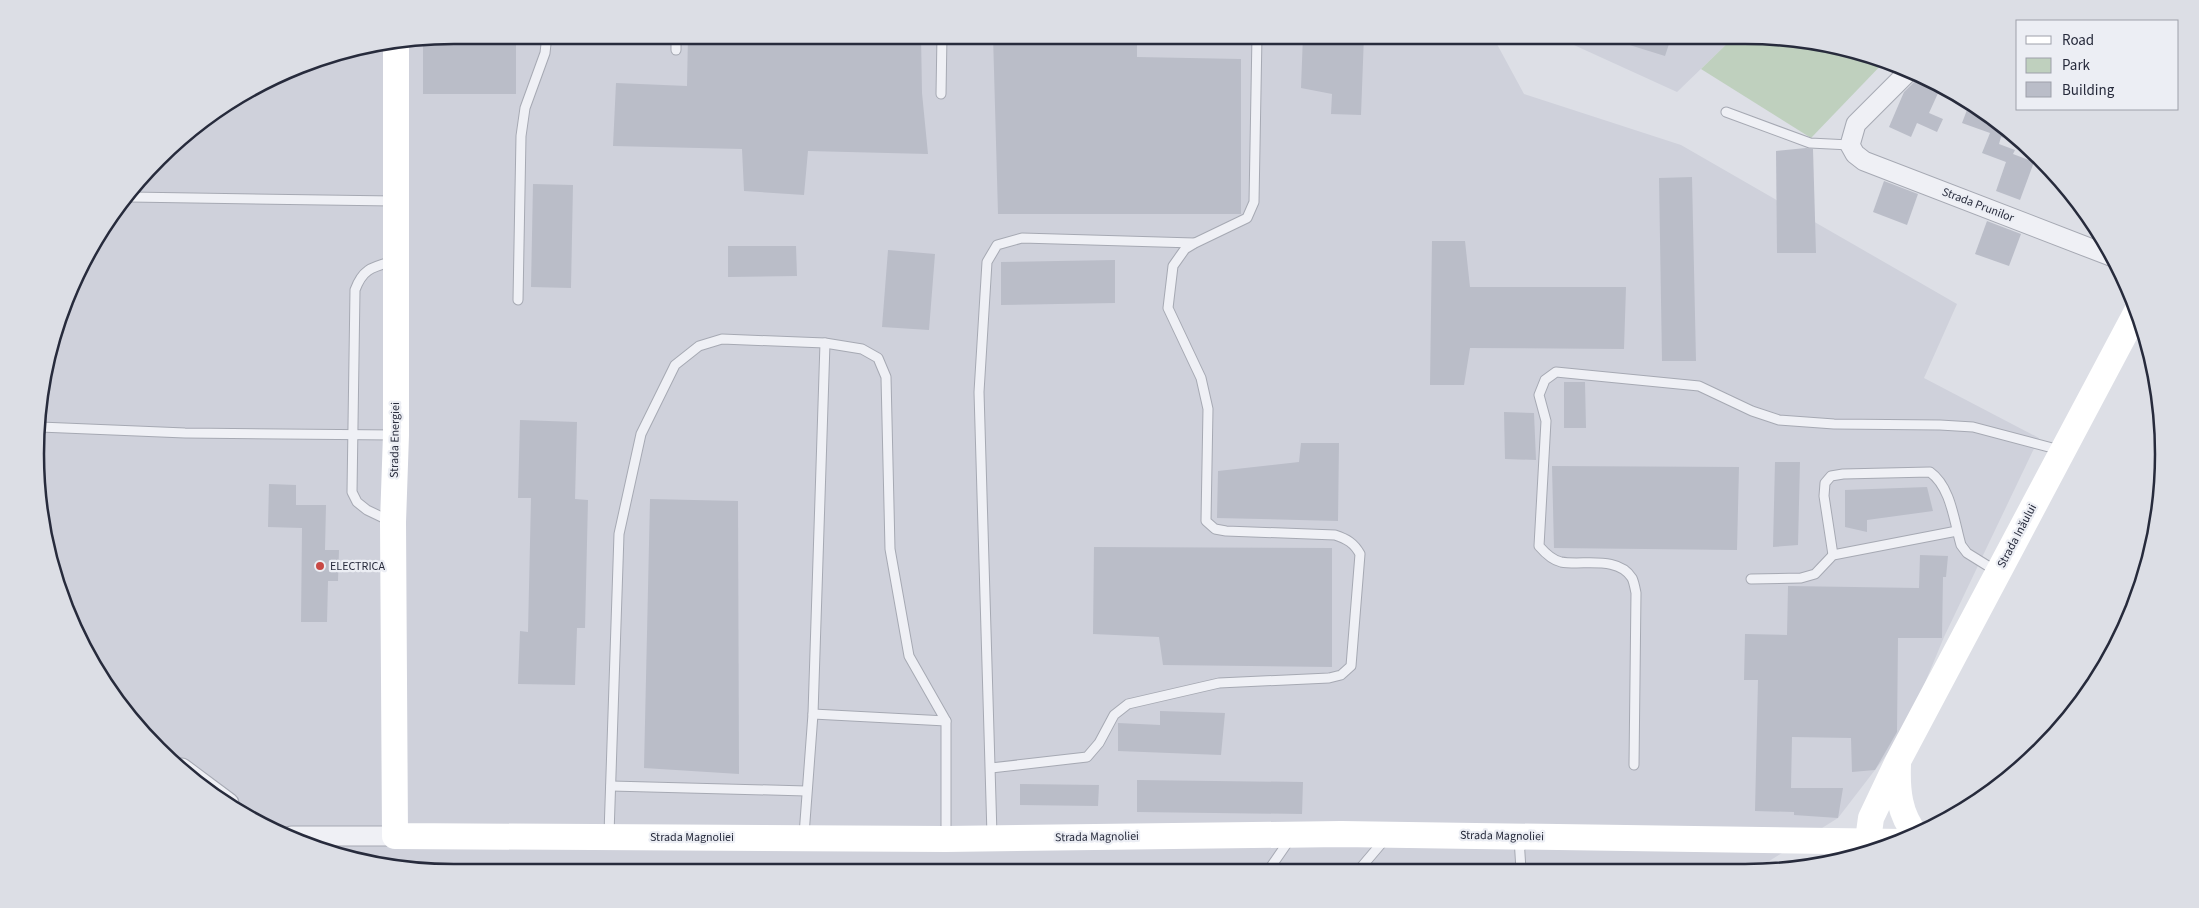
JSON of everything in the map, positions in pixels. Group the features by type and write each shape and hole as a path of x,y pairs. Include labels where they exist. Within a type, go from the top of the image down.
{"main road":[{"name":"Strada Energiei","path":"395,836 393,522 396,436 396,48"},
{"name":"Strada Inăului","path":"1868,840 1871,818 1898,761 2132,320"},
{"name":"Strada Inăului","path":"1898,761 1899,801 1912,829"},
{"name":"Strada Magnoliei","path":"395,836 946,839 1389,834 1881,841"}],"street":[{"path":"1850,145 1856,124 1904,76"},
{"name":"Strada Prunilor","path":"1850,145 1855,154 1864,161 2102,253"},
{"name":"Strada Magnoliei","path":"305,836 395,836"}],"lane":[{"path":"518,300 521,136 525,108 545,53 546,44"},
{"path":"676,44 676,50"},
{"path":"942,44 942,94"},
{"path":"991,768 1087,757 1098,743 1114,715 1128,704 1219,682 1329,678 1341,675 1351,666 1360,554 1355,545 1335,535 1226,531 1215,529 1206,521 1208,410 1201,378 1168,308 1173,266 1185,249 1247,218 1254,202 1257,44"},
{"path":"1726,112 1810,143 1850,145"},
{"path":"135,197 396,201"},
{"path":"992,838 979,392 987,262 997,245 1022,238 1195,243"},
{"path":"393,522 367,510 357,502 352,492 352,435 355,290 359,278 370,268 397,260"},
{"path":"609,837 619,534 641,434 675,365 699,346 722,339 825,343 862,349 878,358 886,377 891,559 909,656 946,721 946,839"},
{"path":"804,838 813,714 825,343"},
{"path":"1634,765 1636,593 1632,578 1622,568 1605,564 1560,562 1546,554 1539,546 1546,421 1539,395 1545,380 1556,372 1699,386 1752,411 1779,420 1834,424 1940,424 1973,427 2062,451"},
{"path":"45,427 185,433 396,436"},
{"path":"1832,555 1824,496 1825,483 1831,476 1843,474 1930,472 1944,486 1961,545 1967,553 1998,573"},
{"path":"1751,579 1801,578 1815,574 1832,555 1957,531"},
{"path":"813,714 946,721"},
{"path":"611,786 806,791"},
{"path":"1273,864 1293,834"},
{"path":"1364,864 1389,834"},
{"path":"1519,836 1521,864"}],"shaded area":[{"path":"454,44 1497,44 1524,94 1681,145 1957,304 1924,378 2039,438 1944,637 1905,731 1838,818 1766,863 454,864 400,861 348,850 322,842 297,833 249,809 226,795 184,762 164,744 129,704 113,682 86,635 75,611 58,560 47,508 45,481 44,454 47,400 58,348 66,322 86,273 113,226 146,184 184,146 226,113 273,86 322,66 374,52 400,47"},
{"path":"1572,44 1727,44 1677,92"}],"green space":[{"path":"1727,44 1799,47 1851,58 1879,67 1811,138 1701,69"}],"building":[{"path":"516,44 516,94 423,94 423,45"},
{"path":"688,44 921,44 922,93 928,154 808,151 804,195 744,191 742,149 613,146 616,83 687,86"},
{"path":"993,44 1137,44 1137,57 1241,59 1241,214 998,214"},
{"path":"1303,44 1364,44 1361,115 1331,114 1332,94 1301,88"},
{"path":"1626,44 1669,44 1665,56"},
{"path":"1915,81 1938,93 1929,113 1943,119 1937,132 1917,123 1911,137 1889,127 1904,92"},
{"path":"1967,109 2007,139 2001,137 1999,144 2015,150 2013,154 2034,163 2020,200 1996,191 2006,162 1982,153 1990,133 1962,123"},
{"path":"1813,149 1816,253 1777,253 1776,151"},
{"path":"1692,177 1696,361 1662,361 1659,178"},
{"path":"1884,181 1918,194 1907,225 1873,212"},
{"path":"533,184 573,185 571,288 531,287"},
{"path":"1987,221 2021,234 2009,266 1975,254"},
{"path":"1432,241 1465,241 1470,287 1626,287 1624,349 1470,348 1464,385 1430,385"},
{"path":"728,246 796,246 797,276 728,277"},
{"path":"888,250 935,254 929,330 882,327"},
{"path":"1115,260 1115,303 1001,305 1001,262"},
{"path":"1564,382 1585,382 1586,428 1564,428"},
{"path":"1504,412 1534,413 1536,460 1505,459"},
{"path":"520,420 577,422 575,499 588,500 585,628 577,628 575,685 518,684 520,631 528,632 531,498 518,498"},
{"path":"1301,443 1339,443 1338,521 1217,518 1218,471 1299,462"},
{"path":"1775,462 1800,462 1798,545 1773,547"},
{"path":"1552,466 1739,467 1737,550 1554,548"},
{"name":"ELECTRICA","path":"269,484 296,485 296,505 326,505 325,550 339,550 338,581 328,581 327,622 301,622 302,528 268,527"},
{"path":"1927,487 1933,511 1867,520 1867,532 1845,527 1845,490"},
{"path":"650,499 738,501 739,774 644,768"},
{"path":"1094,547 1332,548 1332,667 1163,665 1159,637 1093,634"},
{"path":"1920,555 1948,556 1946,577 1943,577 1942,638 1898,638 1897,732 1875,770 1852,772 1851,738 1792,737 1791,788 1843,788 1838,818 1794,815 1794,812 1755,811 1758,680 1744,680 1745,634 1787,635 1788,586 1919,588"},
{"path":"1160,711 1225,713 1221,755 1118,751 1118,723 1160,725"},
{"path":"1137,780 1303,782 1302,814 1137,812"},
{"path":"1020,784 1099,785 1098,806 1020,805"}],"place":[{"name":"ELECTRICA","path":"320,566"}]}
